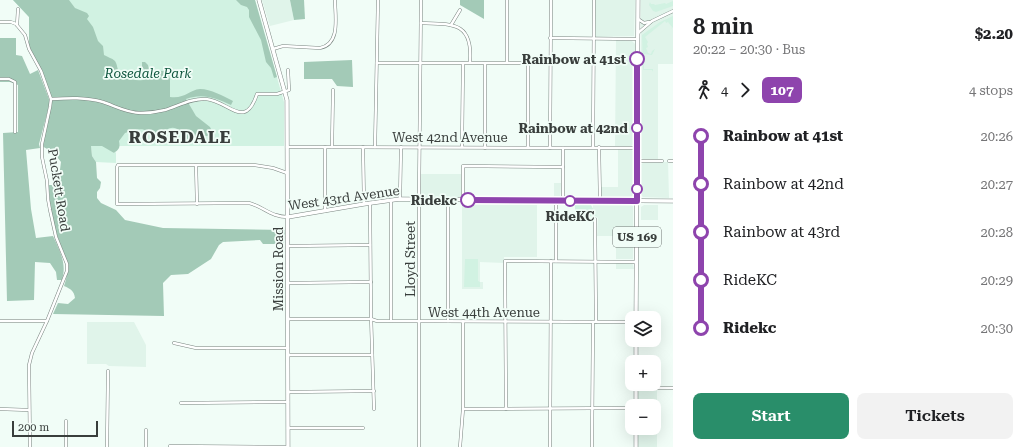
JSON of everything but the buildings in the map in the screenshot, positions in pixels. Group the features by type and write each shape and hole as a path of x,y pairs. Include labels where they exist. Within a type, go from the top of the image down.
{"main road":[{"name":"Mission Road","path":"259,0 287,100 288,447"},
{"name":"US 169","path":"636,311 638,0"},
{"name":"West 43rd Avenue","path":"288,217 400,199 673,202"},
{"path":"636,435 636,447"}],"street":[{"path":"273,49 283,46 320,48 325,47 332,42 334,36 335,0"},
{"path":"376,147 378,0"},
{"name":"Lloyd Street","path":"419,447 419,147 421,0"},
{"path":"507,0 507,63"},
{"path":"550,148 551,0"},
{"path":"593,148 594,0"},
{"path":"17,26 18,9"},
{"path":"451,25 460,10"},
{"path":"637,34 652,22 673,11"},
{"path":"638,19 644,23 652,22"},
{"path":"0,22 11,22 17,26"},
{"path":"421,23 451,25 459,28 467,36 471,47 470,62"},
{"name":"Puckett Road","path":"17,26 25,35 41,71 51,99 42,144 42,157 47,181 50,210 56,237 67,264 67,271 47,321 32,353 29,365 30,447"},
{"path":"550,38 637,39"},
{"path":"462,148 463,62"},
{"path":"377,63 550,63"},
{"path":"485,63 485,148"},
{"path":"528,63 528,147"},
{"name":"Mission Road","path":"285,91 289,89 288,70"},
{"path":"0,79 9,79 15,82 15,132"},
{"path":"332,147 333,90"},
{"path":"51,99 84,98 103,102 130,112 149,113 206,99 215,101 234,111 240,112 250,109 254,104 257,94 277,94 285,91"},
{"name":"West 42nd Avenue","path":"287,147 637,148"},
{"path":"363,147 364,204"},
{"path":"400,199 401,147"},
{"path":"599,147 600,201"},
{"path":"325,148 325,211"},
{"path":"563,148 563,201"},
{"path":"637,161 662,161"},
{"name":"West 43rd Avenue","path":"196,165 118,165 117,204 249,203 256,205 275,216 288,217"},
{"path":"197,204 196,165 254,165 287,172"},
{"path":"463,200 463,166 563,167"},
{"path":"391,200 391,321"},
{"path":"448,200 448,321"},
{"path":"556,201 556,261"},
{"path":"370,203 371,319 374,409"},
{"path":"592,447 595,219"},
{"path":"288,246 370,245"},
{"path":"506,409 506,261 636,262"},
{"path":"550,261 550,447"},
{"path":"288,283 371,282"},
{"name":"West 44th Avenue","path":"288,319 371,319 377,321 420,322 625,322"},
{"path":"0,321 47,321"},
{"path":"460,447 463,409 463,321"},
{"path":"174,343 196,348 288,348"},
{"path":"288,356 372,355"},
{"path":"107,447 108,371"},
{"path":"661,387 673,388"},
{"path":"288,392 374,391"},
{"path":"181,402 288,402"},
{"path":"463,409 625,408"},
{"path":"0,409 29,410"},
{"path":"66,421 66,447"},
{"path":"288,428 364,428"},
{"path":"146,430 146,447"},
{"path":"170,446 288,447"}],"shaded area":[{"path":"262,0 290,0 294,20 270,26"},
{"path":"595,0 635,0 634,36 596,37"},
{"path":"641,0 673,0 673,64 658,64 658,159 643,159 640,157"},
{"path":"616,40 632,41 635,44 634,144 631,146 615,146"},
{"path":"618,149 630,149 633,151 634,195 630,197 603,198 601,196 601,187 618,187"},
{"path":"668,162 669,198 643,197 641,195 641,164"},
{"path":"421,174 461,174 461,197 421,197"},
{"path":"554,183 561,183 560,198 554,198"},
{"path":"462,204 537,205 537,257 504,257 504,263 480,262 480,282 483,282 483,289 462,289"},
{"path":"593,205 633,206 633,259 616,259 616,236 597,236 598,218 593,209"},
{"path":"644,205 658,205 658,220 641,220 641,207"},
{"path":"616,263 632,263 634,269 616,269"},
{"path":"87,322 134,322 146,345 146,367 87,364"},
{"path":"657,391 657,399 638,399 638,392"},
{"path":"638,435 657,435 657,447 638,447"}],"green space":[{"name":"Rosedale Park","path":"13,0 255,0 284,102 284,146 104,146 114,153 116,152 116,163 96,162 92,156 91,147 51,99 41,71 29,49 29,17"},
{"path":"13,0 69,0 75,8 87,13 89,16 87,19 93,27 98,41 103,46 104,55 115,61 122,76 132,80 143,80 146,76 142,67 142,62 145,62 148,65 149,70 164,71 168,73 170,79 170,97 179,97 196,90 204,89 213,91 233,101 231,105 220,100 203,96 186,99 196,116 210,127 213,133 211,136 199,136 184,140 180,131 170,128 163,132 160,136 154,137 148,131 141,129 125,133 119,141 118,149 114,153 102,146 91,146 92,156 96,162 97,178 101,182 100,188 97,192 97,198 101,203 116,210 125,220 163,228 285,230 284,243 263,244 260,240 223,242 219,245 211,259 188,274 171,275 163,283 164,316 53,314 58,303 68,304 75,298 72,290 64,286 67,265 55,229 51,210 49,185 58,185 61,162 54,153 42,146 51,99 41,71 29,49 29,17"},
{"path":"236,0 255,0 277,77 274,78 271,68 266,62 261,40 249,17 249,10"},
{"path":"290,0 304,0 305,19 294,20"},
{"path":"460,0 484,0 484,19 460,5"},
{"path":"673,1 673,6 656,12 653,11 649,5 650,2 651,4 655,5 666,4"},
{"path":"673,16 673,27 671,29 672,27 665,21 645,37 648,42 648,47 646,48 648,53 651,54 655,49 652,55 644,54 644,69 653,69 653,72 652,70 643,70 642,35 660,22"},
{"path":"0,38 16,38 16,55 22,56 30,74 38,70 49,99 49,106 39,144 40,148 26,150 31,209 36,238 53,236 62,258 64,268 62,280 57,280 56,272 50,263 35,262 34,300 7,301 3,133 18,132 18,85 10,82 0,82"},
{"path":"352,60 353,87 337,86 332,79 304,79 304,62"},
{"path":"575,205 591,205 598,218 596,216 588,216 587,219 591,221 575,221"},
{"path":"465,259 478,259 478,281 480,282 480,287 464,287"}],"bus line":[{"name":"107","path":"468,200 637,201 637,59"}],"place":[{"name":"Rainbow at 41st","path":"637,59"},
{"name":"Rainbow at 42nd","path":"637,128"},
{"name":"Ridekc","path":"468,200"},
{"name":"RideKC","path":"570,201"}],"district":[{"name":"ROSEDALE","path":"180,137"}]}
